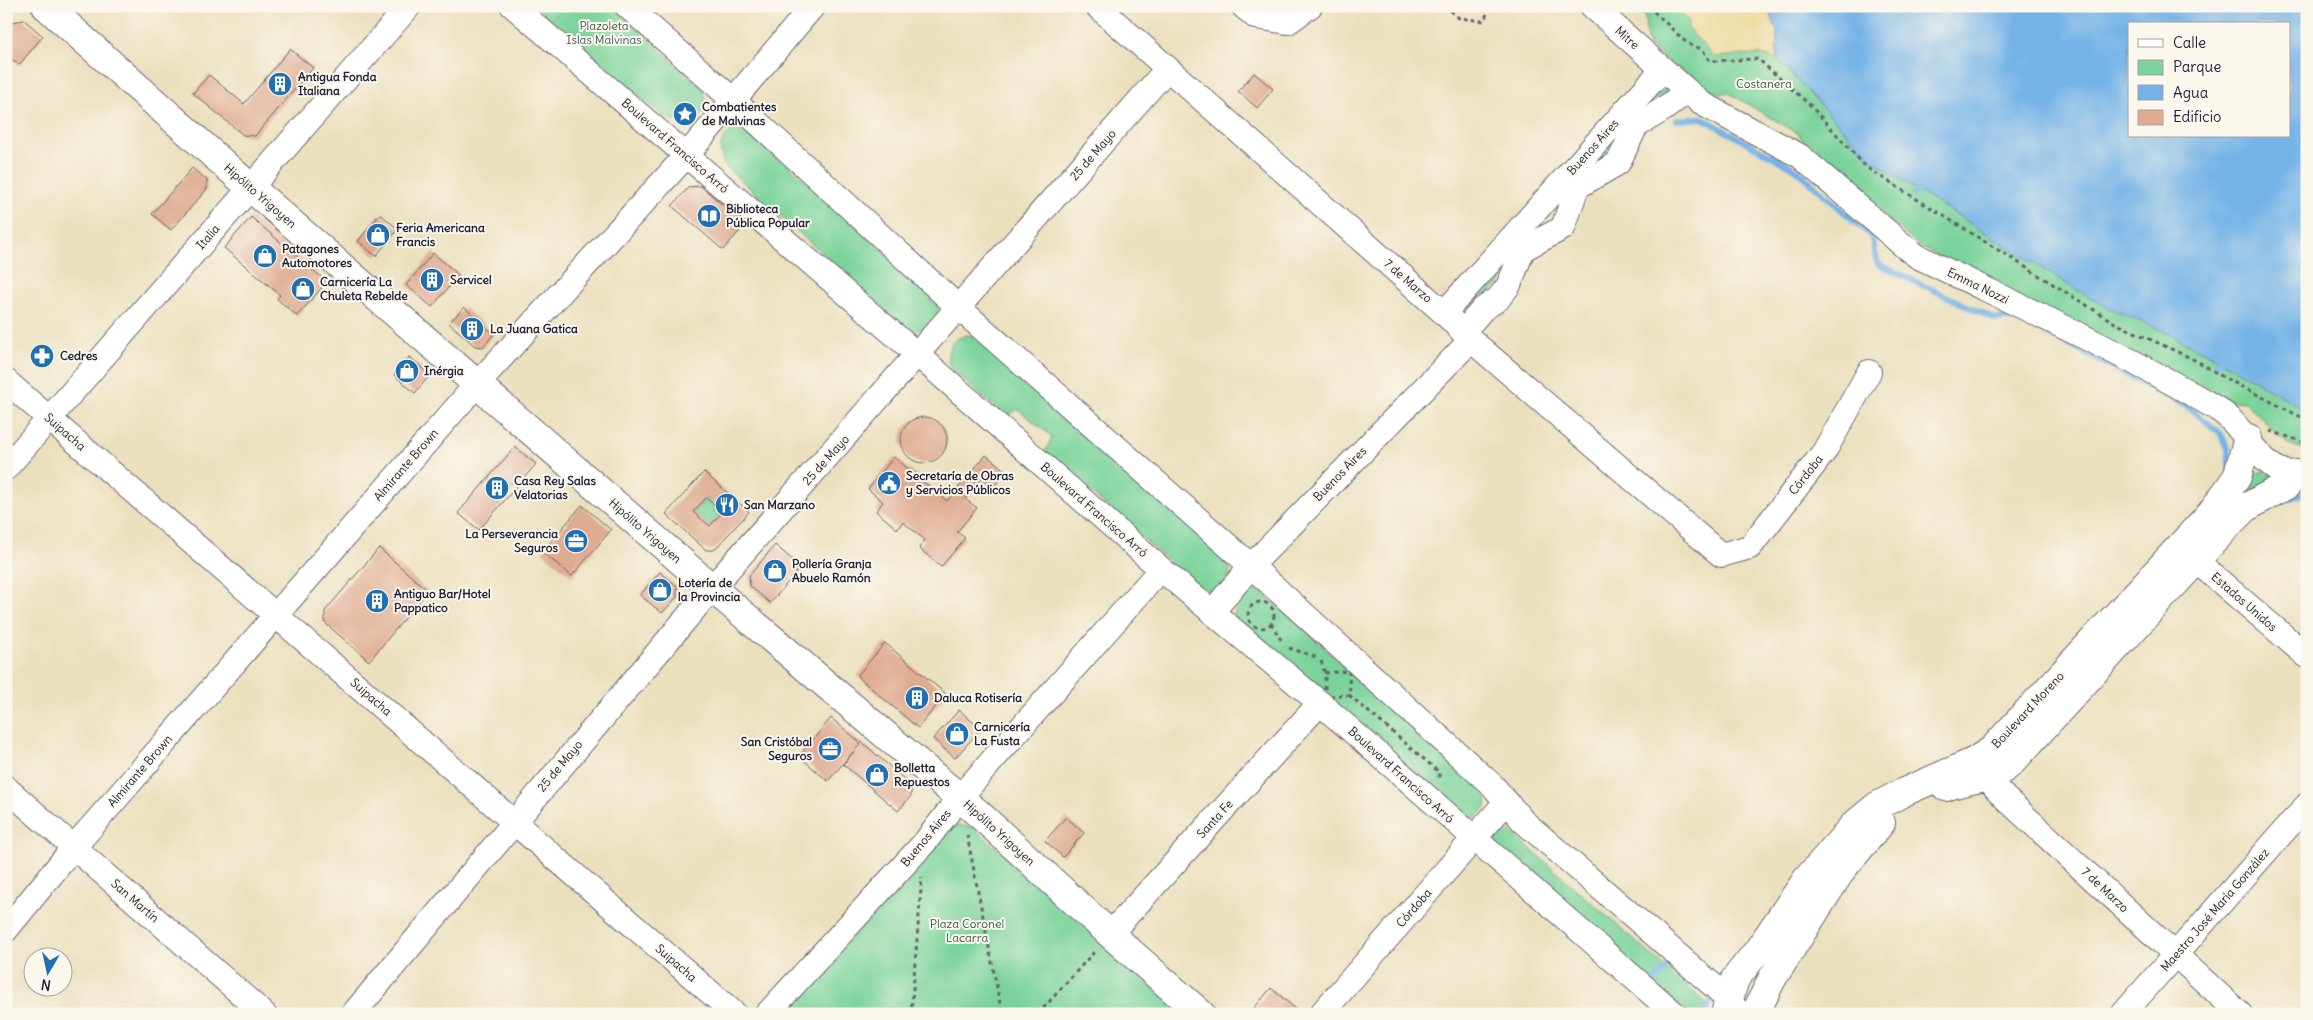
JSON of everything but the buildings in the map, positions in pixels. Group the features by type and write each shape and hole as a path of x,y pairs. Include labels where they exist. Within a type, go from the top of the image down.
{"main road":[{"name":"Hipólito Yrigoyen","path":"46,6 250,188 476,384 712,588 960,797 1201,1014"},
{"name":"Boulevard Moreno","path":"2189,554 2211,513 2237,477 2248,438"},
{"name":"Boulevard Moreno","path":"1755,1014 1772,979 1838,876 1871,832 1891,813 1910,802 1982,769 1992,750 2189,554 2246,508 2302,476"},
{"name":"Boulevard Moreno","path":"1731,1009 1735,979 1759,949 1807,878 1855,824 1877,806 1904,792 1982,769"}],"street":[{"name":"Italia","path":"6,468 409,6"},
{"name":"Boulevard Francisco Arró","path":"513,6 918,355 1161,570 1320,703 1474,840 1675,1014"},
{"path":"627,6 733,100 960,308 1251,566 1493,786 1523,821 1731,1009"},
{"name":"Almirante Brown","path":"6,930 74,847 476,384 686,156 813,6"},
{"name":"7 de Marzo","path":"1097,6 1444,313 1467,336 1721,555"},
{"path":"1243,6 1256,17 1288,22 1310,6"},
{"name":"Mitre","path":"1592,6 1662,70"},
{"name":"25 de Mayo","path":"352,1014 712,588 960,308 1167,69"},
{"name":"Emma Nozzi","path":"1662,70 1687,92 1718,112 1800,156 1904,248 2134,364 2218,409 2248,438 2264,459 2276,469 2302,476"},
{"name":"Buenos Aires","path":"1444,313 1662,70"},
{"name":"Buenos Aires","path":"1212,612 1251,566 1467,336 1483,309 1498,298 1509,285 1523,249 1563,228 1577,187 1618,163 1636,126 1687,92"},
{"name":"Córdoba","path":"1721,555 1750,547 1824,452 1869,372"},
{"name":"Suipacha","path":"6,381 735,1014"},
{"name":"Estados Unidos","path":"2189,554 2307,656"},
{"name":"Buenos Aires","path":"767,1014 924,842 960,797 1161,570"},
{"name":"Santa Fe","path":"1110,934 1320,703"},
{"name":"7 de Marzo","path":"1982,769 2012,804 2240,1014"},
{"name":"San Martín","path":"6,788 264,1014"},
{"name":"Córdoba","path":"1321,1014 1506,802"},
{"name":"Maestro José María González","path":"2123,1014 2307,806"}],"path":[{"path":"1444,6 1459,18 1484,21 1490,6"},
{"path":"1648,6 1688,44 1702,49 1710,61 1758,59 1810,105 1867,168 2116,323 2197,361 2223,377 2307,420"},
{"path":"2275,432 2307,442"},
{"path":"1272,623 1261,628 1253,625 1248,614 1252,606 1259,602 1268,604 1274,615 1272,623 1281,642 1291,649 1307,652 1319,659 1325,673 1326,696 1349,695 1439,772 1448,772"},
{"path":"1325,673 1349,671 1349,695"},
{"path":"1439,772 1439,782"},
{"path":"960,797 1002,1014"},
{"path":"911,1014 924,842"},
{"path":"1038,1014 1110,934"}],"green space":[{"name":"Plazoleta Islas Malvinas","path":"535,6 612,6 702,88 705,97 705,107 701,115 689,122 664,117"},
{"name":"Costanera","path":"1642,6 1675,6 1688,20 1714,57 1759,54 1777,59 1871,159 1917,190 2109,308 2161,330 2220,360 2301,406 2307,411 2307,451 2286,443 2245,402 2219,400 1919,246 1805,148 1800,135 1727,92 1720,95 1653,50 1647,40 1645,15"},
{"path":"1665,84 1674,89 1617,153 1578,178"},
{"path":"731,130 743,130 754,134 935,298 939,307 932,323 919,330 907,330 725,166 721,155 721,146 724,138"},
{"path":"1510,253 1502,281 1492,291 1463,306"},
{"path":"967,335 978,337 1226,555 1230,568 1226,582 1210,591 1198,587 1045,452 1052,437 1018,409 1006,417 951,369 948,352 952,343"},
{"path":"2263,471 2275,475 2249,494 2240,494 2250,475"},
{"path":"706,498 722,512 710,526 693,512"},
{"path":"1260,590 1487,794 1486,808 1477,817 1469,818 1238,624 1234,615 1240,602 1251,592"},
{"name":"Plaza Coronel Lacarra","path":"959,825 974,828 1184,1014 783,1014 947,831"},
{"path":"1503,830 1512,833 1705,1002 1704,1014 1688,1014 1498,849 1495,840 1497,833"}],"sand":[{"path":"1675,6 1767,6 1777,31 1777,59 1759,54 1714,57 1688,28 1688,20"}],"water":[{"path":"1767,6 2307,6 2307,411 2220,360 2161,330 2109,308 1917,190 1871,159 1777,59 1777,31"}],"waterway":[{"path":"1677,120 1702,118 1797,170 1871,236 1878,264 1995,319 2017,317 2188,407 2220,433 2228,448 2229,465"},
{"path":"1914,194 1917,190"},
{"path":"2217,365 2220,360"},
{"path":"2288,498 2307,493"},
{"path":"1651,986 1676,957"},
{"path":"1705,1014 1715,992"}],"place":[{"name":"Antigua Fonda Italiana","path":"280,84"},
{"name":"Combatientes de Malvinas","path":"685,114"},
{"name":"Biblioteca Pública Popular","path":"709,216"},
{"name":"Feria Americana Francis","path":"378,235"},
{"name":"Patagones Automotores","path":"265,256"},
{"name":"Servicel","path":"432,280"},
{"name":"Carnicería La Chuleta Rebelde","path":"303,289"},
{"name":"La Juana Gatica","path":"472,329"},
{"name":"Cedres","path":"42,356"},
{"name":"Inérgia","path":"407,371"},
{"name":"Secretaría de Obras y Servicios Públicos","path":"889,483"},
{"name":"Casa Rey Salas Velatorias","path":"497,488"},
{"name":"San Marzano","path":"727,505"},
{"name":"La Perseverancia Seguros","path":"576,541"},
{"name":"Pollería Granja Abuelo Ramón","path":"775,571"},
{"name":"Lotería de la Provincia","path":"660,590"},
{"name":"Antiguo Bar/Hotel Pappatico","path":"377,601"},
{"name":"Daluca Rotisería","path":"917,698"},
{"name":"Carnicería La Fusta","path":"957,734"},
{"name":"San Cristóbal Seguros","path":"830,749"},
{"name":"Bolletta Repuestos","path":"877,775"}]}
